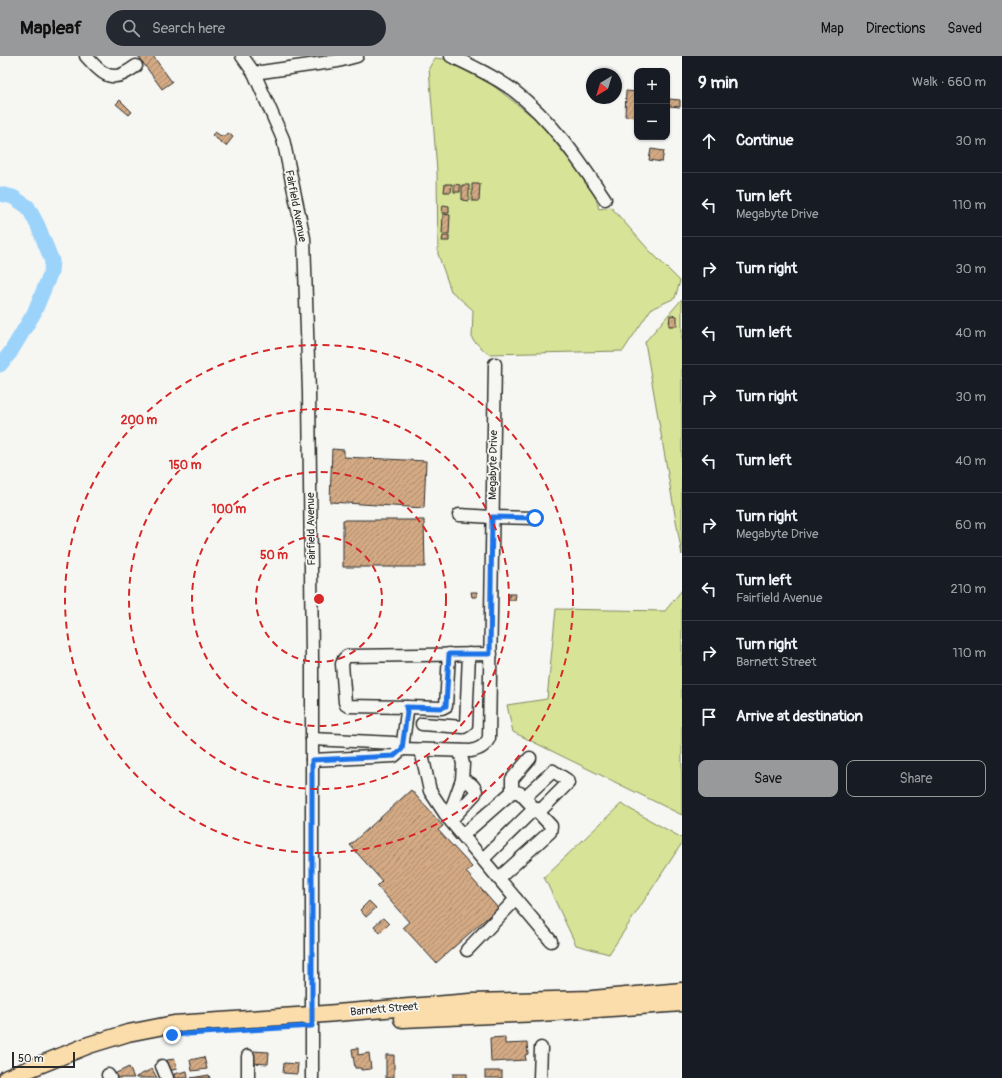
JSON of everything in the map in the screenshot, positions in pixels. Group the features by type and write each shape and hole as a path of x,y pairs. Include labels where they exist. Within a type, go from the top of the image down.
{"main road":[{"name":"Barnett Street","path":"312,1020 470,1002 592,1000 682,991"},
{"name":"Barnett Street","path":"7,1078 89,1045 128,1033 174,1024 540,1014 682,1003"}],"street":[{"path":"86,56 99,70 110,76 122,75 136,66"},
{"name":"Fairfield Avenue","path":"242,56 254,73 283,138 304,238 309,392 312,739 312,1078"},
{"path":"254,73 338,61 357,56"},
{"path":"452,56 480,70 512,90 537,112 557,133 584,166 605,199"},
{"name":"Megabyte Drive","path":"312,739 394,743 402,749 471,751 478,750 483,747 489,738 495,364"},
{"path":"459,515 535,518"},
{"path":"449,654 446,706 442,708 346,705 342,664 347,656 449,654 490,654"},
{"path":"422,724 463,727 466,725 469,654"},
{"path":"402,749 407,712 406,707"},
{"name":"Megabyte Drive","path":"312,760 394,756 402,749"},
{"path":"421,750 430,791 450,819 551,941"},
{"path":"450,819 462,780 463,764 460,751"},
{"path":"512,792 512,779 530,758"},
{"path":"483,859 568,783 567,780 553,771 525,797"},
{"path":"450,819 475,794 476,791 469,783 462,780"},
{"path":"463,835 512,792 520,793 525,797 551,826 550,832 499,878"},
{"path":"467,950 516,899"},
{"path":"540,1078 541,1048"},
{"path":"248,1056 248,1078"},
{"path":"162,1066 167,1078"}],"green space":[{"path":"435,58 462,61 537,120 572,163 595,195 599,209 611,207 648,249 680,281 675,298 651,309 623,351 488,354 472,339 473,310 451,291 438,254 437,171 429,68"},
{"path":"682,299 682,555 645,342"},
{"path":"682,590 682,815 513,732 507,705 547,699 556,609 665,611"},
{"path":"621,804 682,838 682,843 609,954 576,945 544,877"}],"building":[{"path":"138,56 153,56 172,82 162,89"},
{"path":"626,91 634,92 634,117 625,116"},
{"path":"670,99 680,100 680,107 670,106"},
{"path":"120,100 132,112 129,115 116,104"},
{"path":"215,132 225,137 228,133 233,137 226,146 212,135"},
{"path":"651,149 664,151 662,162 649,160"},
{"path":"445,184 452,184 451,192 444,192"},
{"path":"454,184 460,185 460,192 454,192"},
{"path":"472,184 480,184 479,201 472,201"},
{"path":"462,185 469,185 469,201 462,200"},
{"path":"443,205 449,206 449,213 442,213"},
{"path":"443,214 450,215 449,234 442,234"},
{"path":"443,236 449,236 449,241 442,241"},
{"path":"670,315 677,316 677,326 669,326"},
{"path":"332,449 344,450 344,457 426,461 424,508 330,502"},
{"path":"343,520 424,520 425,567 343,567"},
{"path":"471,592 477,592 477,597 472,597"},
{"path":"509,594 516,594 515,600 509,600"},
{"path":"411,790 443,826 438,830 472,867 466,872 498,908 436,963 403,927 409,922 377,886 382,881 350,845"},
{"path":"455,830 460,836 456,840 451,834"},
{"path":"369,901 376,908 366,917 360,910"},
{"path":"383,918 389,924 380,933 374,926"},
{"path":"505,1037 505,1044 527,1043 528,1054 525,1055 526,1060 491,1062 490,1038"},
{"path":"358,1048 358,1055 369,1053 371,1069 361,1070 361,1068 355,1068 352,1049"},
{"path":"253,1051 269,1052 268,1064 252,1063"},
{"path":"386,1055 394,1055 394,1078 386,1078"},
{"path":"204,1057 207,1069 192,1071 190,1060"},
{"path":"175,1059 177,1069 168,1071 167,1060"},
{"path":"284,1063 298,1064 297,1074 283,1073"},
{"path":"129,1067 134,1078 113,1078 112,1075"},
{"path":"152,1069 157,1078 136,1078 136,1077"},
{"path":"187,1071 188,1078 174,1078 174,1074"},
{"path":"485,1071 502,1071 502,1078 485,1078"},
{"path":"453,1074 467,1074 467,1078 453,1078"},
{"path":"209,1075 210,1078 191,1078"}],"waterway":[{"path":"0,194 13,197 28,207 38,226 52,261 51,272 34,313 10,353 0,365"}],"route":[{"path":"172,1035 312,1026 312,760 394,756 402,749 407,712 406,707 442,708 446,706 449,654 490,654 492,517 535,518"}]}
